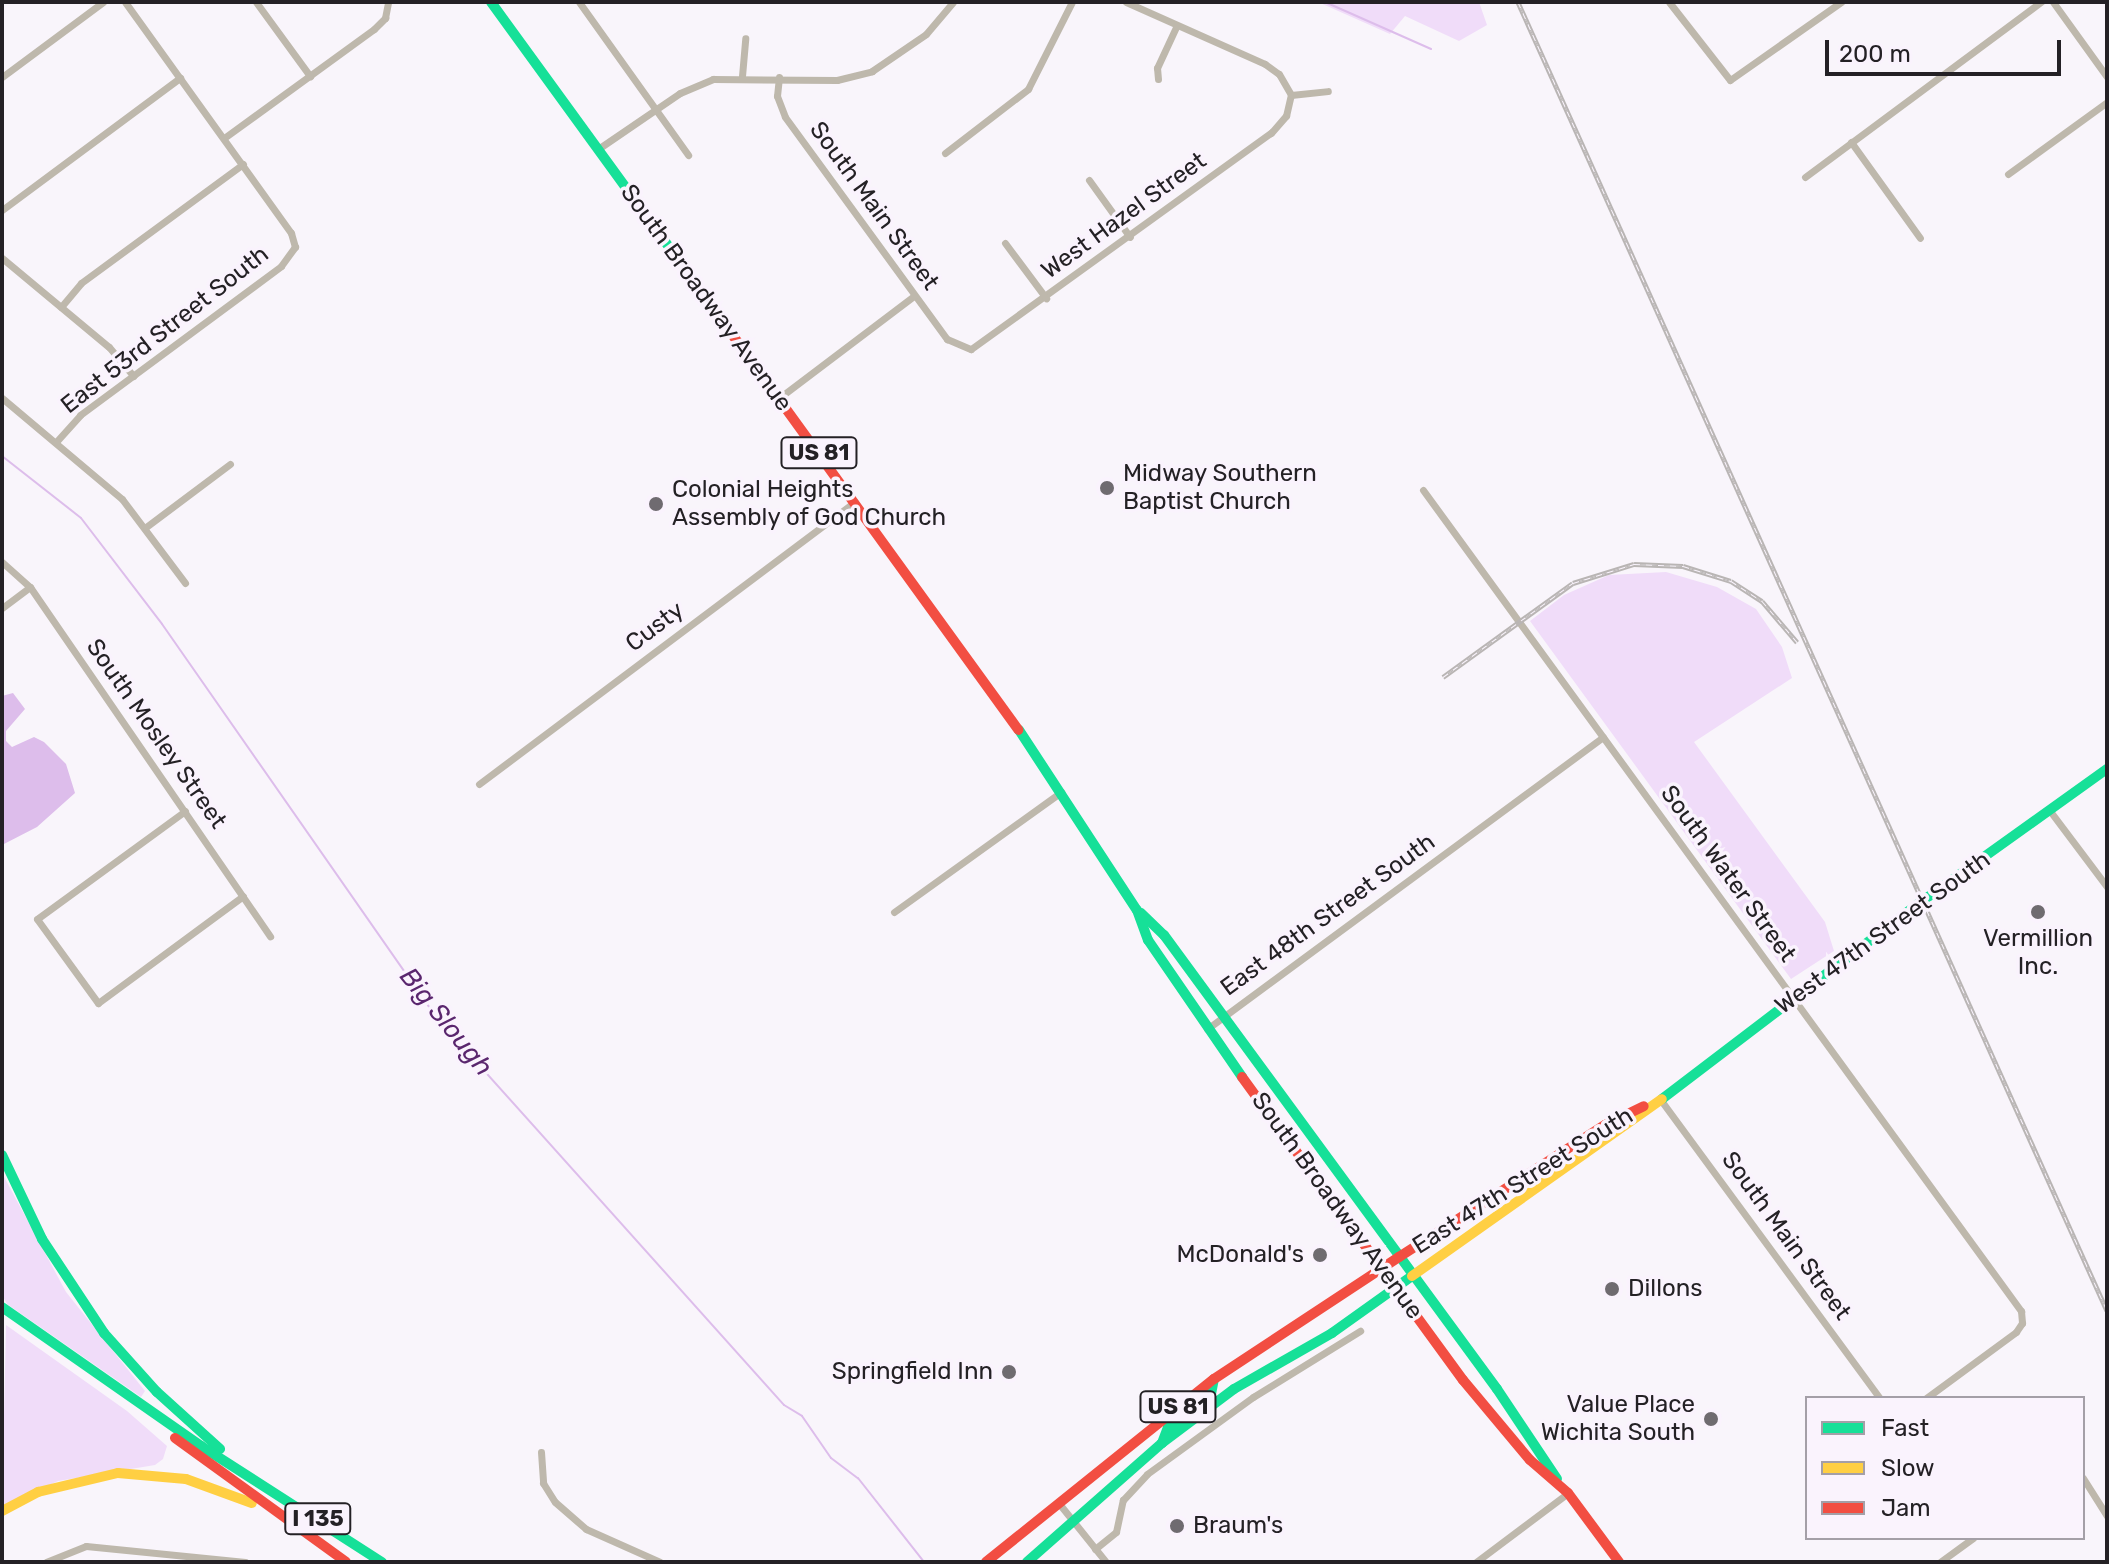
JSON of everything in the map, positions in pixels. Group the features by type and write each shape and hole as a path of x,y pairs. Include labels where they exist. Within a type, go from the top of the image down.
{"main road":[{"name":"South Broadway Avenue","path":"491,2 855,502 1061,792 1137,910 1148,940 1207,1029 1504,1433 1564,1489"},
{"name":"West 47th Street South","path":"1660,1099 2107,769"},
{"name":"South Broadway Avenue","path":"1137,910 1164,935 1619,1562"},
{"name":"East 47th Street South","path":"986,1562 1061,1506 1214,1379 1605,1125 1660,1099"},
{"name":"East 47th Street South","path":"1027,1562 1162,1443 1234,1389 1332,1333 1581,1161 1660,1099"},
{"path":"2,1155 48,1250 104,1333 189,1423 255,1477"},
{"path":"2,1307 255,1477"},
{"path":"2,1315 274,1513"},
{"path":"1234,1389 1232,1375 1292,1329"},
{"path":"1162,1443 1168,1427 1211,1394 1214,1379"},
{"path":"2,1511 50,1488 118,1473 186,1479 274,1513"},
{"name":"I 135","path":"255,1477 382,1562"},
{"name":"I 135","path":"274,1513 346,1562"}],"street":[{"path":"2,77 103,2"},
{"path":"61,307 81,283 243,164 125,2"},
{"path":"256,2 310,76"},
{"path":"579,2 688,155"},
{"path":"598,149 695,85 742,76 837,80 872,71 926,34 953,2"},
{"path":"945,153 1028,89 1072,2"},
{"path":"1126,2 1265,64 1279,74 1291,95 1328,91"},
{"path":"1669,2 1730,80 1841,2"},
{"path":"1805,177 2041,2"},
{"path":"2053,2 2107,77"},
{"path":"224,138 374,29 388,7"},
{"path":"1158,79 1157,68 1177,25"},
{"path":"742,76 745,38"},
{"name":"South Main Street","path":"779,77 777,96 785,117 914,296 951,343 961,348"},
{"path":"2,210 180,78"},
{"name":"West Hazel Street","path":"961,348 982,345 1271,133 1286,116 1291,95"},
{"path":"2008,174 2107,102"},
{"path":"1851,142 1920,238"},
{"name":"East 53rd Street South","path":"56,442 80,415 281,266 295,247 291,233 243,164"},
{"path":"1089,180 1130,237"},
{"path":"1005,243 1046,298"},
{"path":"2,258 114,351 133,376"},
{"path":"779,398 914,296"},
{"path":"2,398 56,442 146,527 185,583"},
{"path":"146,527 230,464"},
{"name":"South Water Street","path":"1423,490 2013,1297 2022,1323 1929,1396"},
{"name":"Custy","path":"479,784 855,502"},
{"name":"South Mosley Street","path":"2,562 30,587 270,936"},
{"path":"2,608 30,587"},
{"name":"East 48th Street South","path":"1207,1029 1603,737"},
{"path":"894,912 1061,792"},
{"path":"185,811 40,917 98,1003 243,896"},
{"path":"2050,811 2107,887"},
{"name":"South Main Street","path":"1660,1099 1879,1396"},
{"path":"1095,1549 1116,1532 1128,1492 1244,1404 1360,1331"},
{"path":"1234,1389 1244,1404"},
{"path":"541,1452 543,1483 555,1502 586,1529 660,1562"},
{"path":"2085,1481 2107,1516"},
{"path":"1476,1562 1564,1489"},
{"path":"1061,1506 1106,1562"},
{"path":"1940,1562 1970,1540"},
{"path":"46,1562 86,1546 245,1562"}],"shaded area":[{"path":"1318,2 1479,2 1487,25 1459,41 1405,16 1390,34"},
{"path":"1666,572 1717,587 1756,609 1782,647 1792,678 1694,742 1825,922 1834,951 1791,979 1530,621 1564,595 1609,575"},
{"path":"13,693 25,709 6,731 6,741 12,747 34,737 44,742 66,764 75,793 37,827 2,845 2,696"},
{"path":"2,1173 66,1292 145,1391 141,1397 7,1304 2,1295"},
{"path":"6,1325 127,1411 167,1446 163,1459 155,1465 58,1481 2,1507"}],"waterway":[{"path":"1325,2 1431,49"},
{"name":"Big Slough","path":"2,456 81,518 162,624 436,1017 784,1405 802,1416 831,1458 858,1478 924,1562"}],"railway":[{"path":"1518,2 2107,1311"},
{"path":"1443,677 1573,583 1634,564 1683,566 1731,581 1762,601 1797,642"}],"traffic: fast":[{"path":"491,2 734,337"},
{"path":"1019,730 1137,910 1148,940 1242,1077"},
{"path":"1662,1099 1921,902 2107,769"},
{"path":"1141,913 1164,935 1497,1389 1557,1479"},
{"path":"2,1155 42,1239 104,1333 157,1392 220,1449"},
{"path":"1027,1562 1162,1443 1234,1389 1332,1333 1412,1276"},
{"path":"2,1307 201,1446 382,1562"},
{"path":"1162,1443 1168,1427 1211,1394 1214,1379"}],"traffic: slow":[{"path":"1412,1276 1662,1099"},
{"path":"2,1511 38,1492 118,1473 186,1479 252,1503"}],"traffic: jam":[{"path":"734,337 1019,730"},
{"path":"1242,1077 1463,1380 1530,1460 1568,1493 1619,1562"},
{"path":"1399,1257 1605,1125 1644,1106"},
{"path":"986,1562 1214,1379 1399,1257"},
{"path":"175,1438 346,1562"}],"place":[{"name":"Midway Southern Baptist Church","path":"1107,488"},
{"name":"Colonial Heights Assembly of God Church","path":"656,504"},
{"name":"Vermillion Inc.","path":"2038,912"},
{"name":"McDonald's","path":"1320,1255"},
{"name":"Dillons","path":"1612,1289"},
{"name":"Springfield Inn","path":"1009,1372"},
{"name":"Value Place Wichita South","path":"1711,1419"},
{"name":"Braum's","path":"1177,1526"}]}
